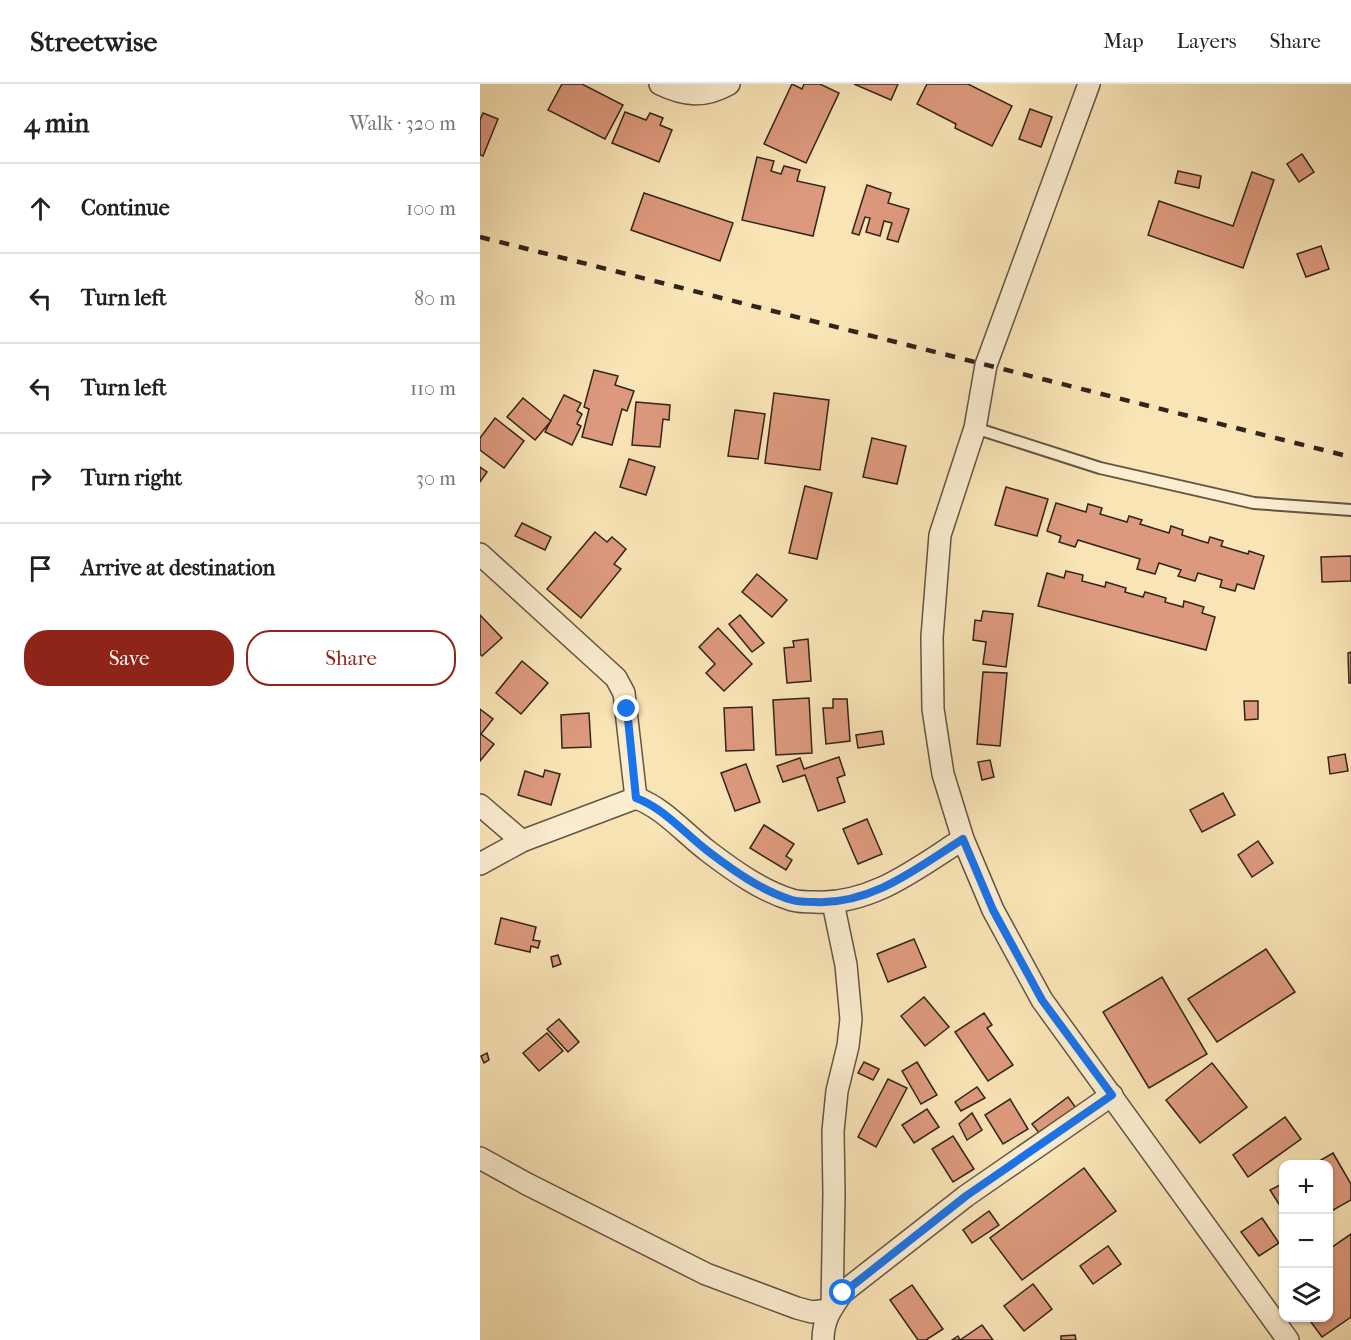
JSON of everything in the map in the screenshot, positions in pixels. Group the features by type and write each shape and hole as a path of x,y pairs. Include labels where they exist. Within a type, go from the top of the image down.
{"street":[{"path":"660,84 680,94 707,93 729,84"},
{"path":"1089,84 986,365 975,428 940,536 932,637 933,709 943,774 963,839 993,910 1042,1000 1288,1340"},
{"path":"480,554 616,678 624,693 627,709 636,798"},
{"path":"480,864 522,841 636,798 650,803 709,852 763,889 794,901 833,903 862,897 893,883 963,839"},
{"path":"480,805 522,841"},
{"path":"831,1309 833,1131 837,1090 848,1046 851,1020 846,965 833,903"},
{"path":"823,1340 823,1326 831,1309 843,1293 966,1196 1112,1095"},
{"path":"480,1158 706,1274 797,1308 812,1312 831,1309"}],"lane":[{"path":"975,428 1100,468 1254,503 1351,510"}],"building":[{"path":"562,84 582,84 623,105 605,139 548,110"},
{"path":"792,84 802,89 804,84 820,84 839,93 806,163 764,144"},
{"path":"854,84 898,84 891,100"},
{"path":"927,84 968,84 1012,106 992,146 955,128 956,124 917,104"},
{"path":"1030,109 1052,117 1041,147 1019,139"},
{"path":"625,112 646,120 650,113 663,118 660,125 672,130 659,162 612,143"},
{"path":"483,113 498,119 483,156 480,155 480,120"},
{"path":"1302,154 1314,172 1299,182 1287,164"},
{"path":"757,157 774,161 771,171 781,174 784,166 800,170 797,181 825,187 813,236 742,220"},
{"path":"1178,171 1201,176 1199,188 1175,183"},
{"path":"1252,172 1274,180 1243,268 1148,235 1159,201 1233,226"},
{"path":"867,185 891,193 888,203 909,209 898,242 887,239 892,223 884,221 880,236 866,232 870,218 865,217 859,235 852,233"},
{"path":"644,193 733,223 720,261 631,230"},
{"path":"1321,246 1329,269 1306,277 1297,254"},
{"path":"594,370 618,376 615,385 634,391 627,411 622,409 612,445 582,437 589,409 584,407"},
{"path":"774,393 829,400 820,470 765,463"},
{"path":"564,395 581,403 577,411 582,414 577,424 581,426 572,445 545,432"},
{"path":"523,398 551,421 535,440 507,417"},
{"path":"636,402 670,405 669,420 663,419 660,447 632,445"},
{"path":"735,410 765,414 758,459 728,456"},
{"path":"495,418 524,441 504,468 480,450 480,438"},
{"path":"872,438 906,446 897,484 863,477"},
{"path":"629,459 655,467 646,495 620,487"},
{"path":"480,467 487,472 480,482"},
{"path":"805,486 832,493 817,559 789,553"},
{"path":"1006,487 1048,499 1037,536 995,525"},
{"path":"1056,503 1086,512 1088,504 1102,508 1100,514 1127,522 1129,516 1142,520 1140,524 1169,533 1171,526 1183,530 1182,535 1208,543 1210,537 1223,541 1221,546 1264,556 1254,589 1237,584 1235,591 1220,587 1222,580 1198,573 1195,581 1178,576 1181,570 1159,563 1155,574 1137,569 1140,559 1078,540 1075,547 1059,542 1061,536 1047,531"},
{"path":"522,523 551,537 545,550 515,536"},
{"path":"595,532 607,542 612,537 626,549 614,564 621,569 581,618 547,589"},
{"path":"1351,556 1351,581 1322,582 1321,557"},
{"path":"1066,571 1083,575 1082,581 1105,587 1106,582 1126,588 1125,592 1143,597 1145,592 1166,598 1165,602 1183,607 1184,601 1204,607 1202,613 1215,617 1206,650 1038,606 1047,573 1064,578"},
{"path":"757,574 787,600 772,617 742,592"},
{"path":"983,611 1013,614 1006,667 983,664 986,642 973,640 975,620 981,621"},
{"path":"480,615 502,638 482,656 480,654"},
{"path":"740,615 764,643 752,652 729,624"},
{"path":"718,628 752,664 724,691 706,673 715,664 699,647"},
{"path":"808,639 811,681 787,683 784,648 794,647 793,641"},
{"path":"1351,652 1351,683 1349,683 1348,653"},
{"path":"522,661 548,683 521,714 496,693"},
{"path":"983,672 1007,673 1000,746 977,744"},
{"path":"809,698 812,753 776,755 773,700"},
{"path":"833,699 847,699 850,741 826,744 823,708 833,708"},
{"path":"1244,701 1258,701 1258,719 1245,720"},
{"path":"752,707 754,750 726,751 724,708"},
{"path":"480,709 493,719 481,734 494,744 480,761"},
{"path":"589,713 591,747 562,748 561,715"},
{"path":"882,731 884,744 858,748 856,735"},
{"path":"1345,754 1348,771 1330,774 1328,757"},
{"path":"839,757 845,775 837,778 845,802 818,811 805,775 783,782 777,766 800,758 804,769"},
{"path":"990,760 994,777 982,780 978,762"},
{"path":"746,764 760,802 735,811 721,773"},
{"path":"545,770 560,774 551,805 518,795 525,771 543,777"},
{"path":"1223,793 1235,815 1202,832 1190,810"},
{"path":"867,819 882,854 858,864 843,829"},
{"path":"764,825 794,844 786,856 792,860 786,870 750,848"},
{"path":"1258,841 1273,863 1252,877 1238,855"},
{"path":"501,918 536,927 533,940 540,941 538,948 531,946 530,952 495,944"},
{"path":"914,939 926,967 888,982 877,954"},
{"path":"1266,949 1295,992 1217,1042 1188,999"},
{"path":"558,955 561,964 553,967 551,957"},
{"path":"1162,977 1207,1054 1149,1088 1103,1012"},
{"path":"924,997 949,1027 925,1046 901,1016"},
{"path":"984,1013 992,1025 987,1028 1013,1065 988,1081 955,1032"},
{"path":"559,1019 579,1042 568,1052 547,1029"},
{"path":"547,1033 563,1051 539,1071 523,1053"},
{"path":"487,1053 489,1060 484,1063 481,1056"},
{"path":"864,1062 879,1069 873,1080 858,1073"},
{"path":"917,1062 937,1095 921,1104 902,1071"},
{"path":"1212,1063 1247,1107 1200,1143 1166,1100"},
{"path":"888,1079 907,1088 876,1147 858,1137"},
{"path":"977,1087 985,1098 961,1111 955,1102"},
{"path":"1068,1097 1079,1112 1044,1139 1032,1124"},
{"path":"1010,1099 1028,1129 1003,1144 985,1115"},
{"path":"927,1109 939,1127 914,1143 902,1125"},
{"path":"972,1113 982,1130 967,1140 959,1124"},
{"path":"1285,1117 1301,1139 1248,1177 1233,1155"},
{"path":"953,1136 974,1169 953,1182 932,1149"},
{"path":"1333,1153 1351,1184 1351,1200 1333,1210 1333,1160 1321,1160"},
{"path":"1084,1168 1116,1211 1022,1280 990,1238"},
{"path":"1279,1186 1279,1204 1270,1190"},
{"path":"989,1211 999,1225 972,1243 963,1230"},
{"path":"1262,1218 1279,1243 1259,1256 1241,1232"},
{"path":"1351,1234 1351,1317 1322,1337 1311,1322 1333,1322 1333,1247"},
{"path":"1108,1246 1121,1264 1093,1284 1080,1266"},
{"path":"1033,1284 1052,1309 1024,1331 1004,1306"},
{"path":"912,1285 943,1329 926,1340 918,1340 890,1300"},
{"path":"982,1325 993,1340 960,1340"},
{"path":"1075,1335 1076,1340 1061,1340 1061,1336"}],"railway":[{"path":"480,237 1351,457"}],"route":[{"path":"627,709 636,798 650,803 709,852 763,889 794,901 833,903 862,897 893,883 963,839 993,910 1042,1000 1112,1095 966,1196 843,1293"}]}
